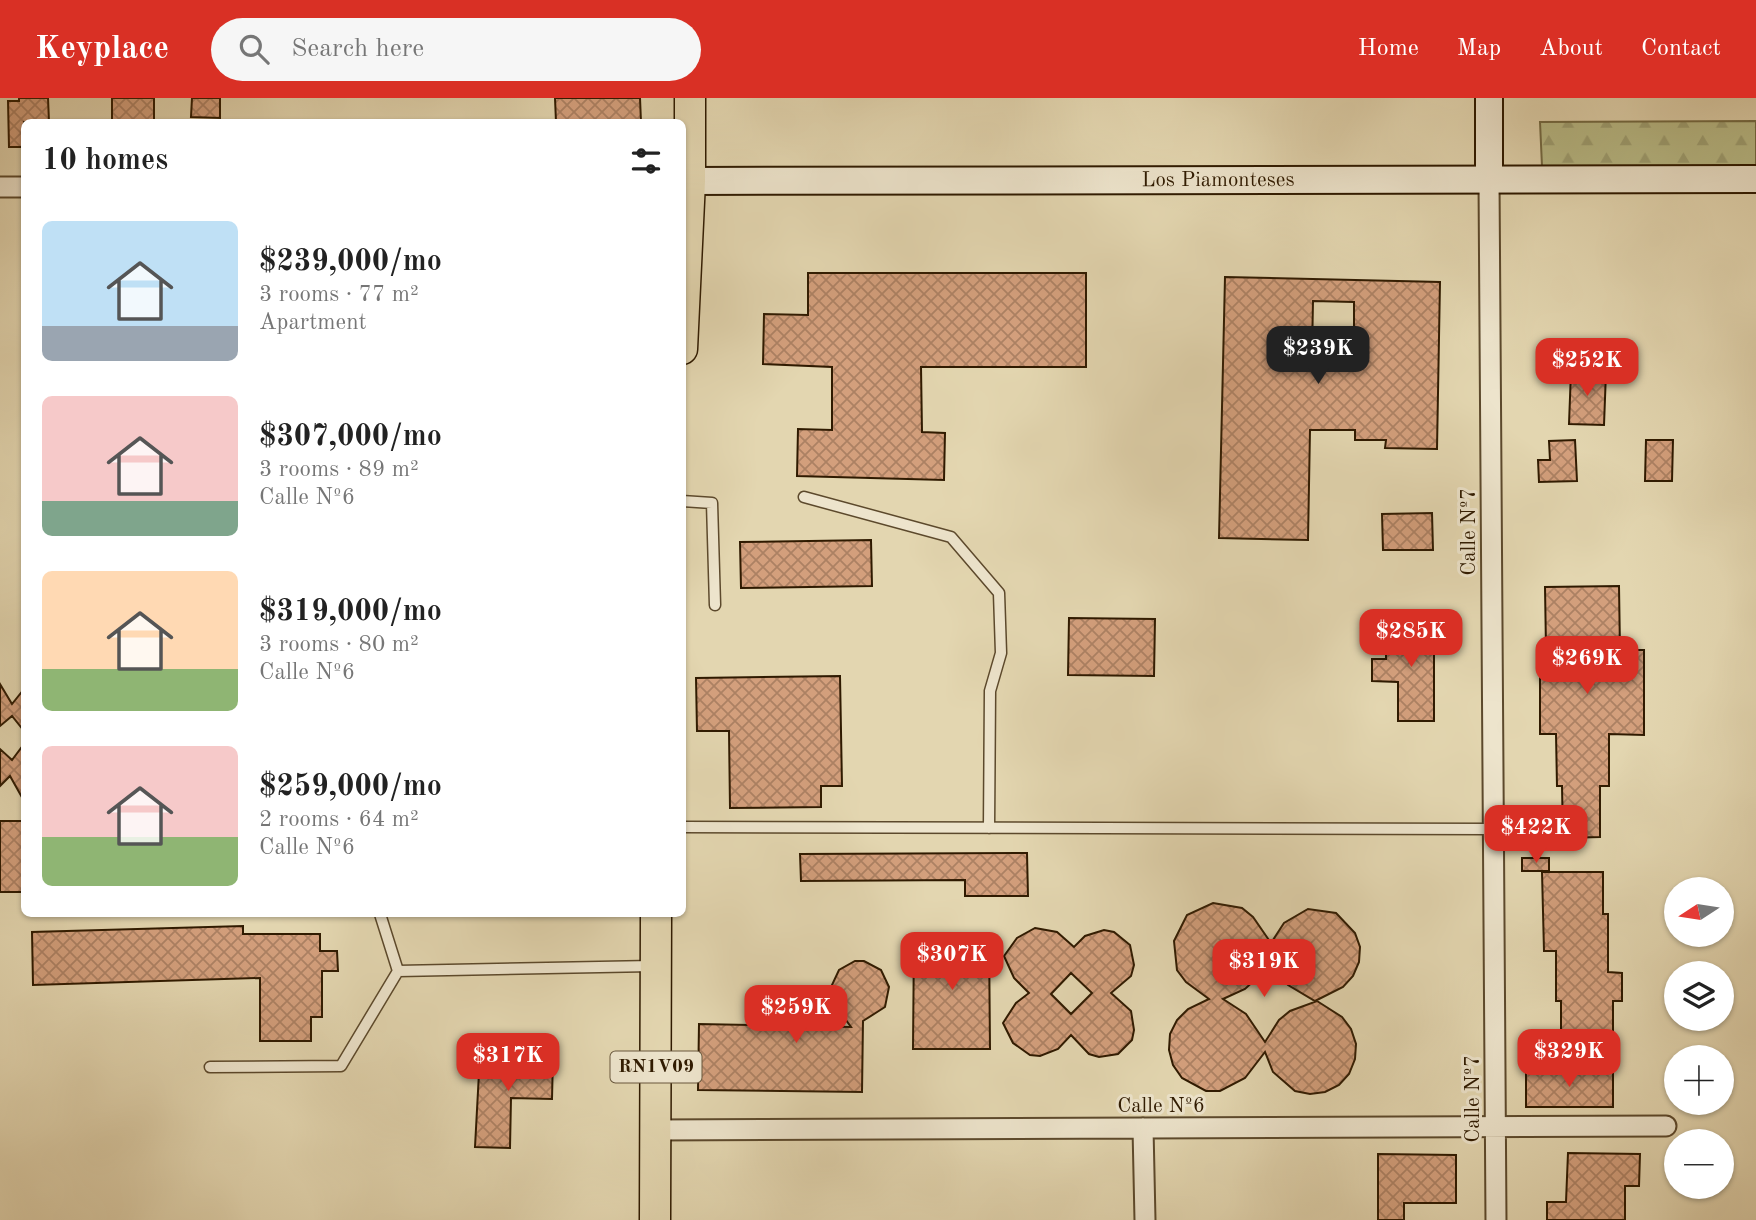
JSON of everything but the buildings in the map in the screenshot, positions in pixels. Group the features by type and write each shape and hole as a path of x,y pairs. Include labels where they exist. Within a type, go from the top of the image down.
{"main road":[{"path":"686,181 690,98"},
{"path":"1489,98 1489,180"},
{"name":"Los Piamonteses","path":"686,181 1756,179"},
{"name":"RN1V09","path":"655,1220 656,917"}],"street":[{"name":"Calle Nº7","path":"1489,180 1496,1220"},
{"path":"0,187 21,187"},
{"name":"Calle Nº6","path":"656,1130 1666,1126"},
{"path":"1143,1128 1145,1220"}],"lane":[{"path":"804,497 951,537 999,593 1002,653 990,691 989,828"},
{"path":"686,501 712,503 715,605"},
{"path":"686,827 1494,829"},
{"path":"210,1067 341,1066 398,971 381,917"},
{"path":"398,971 599,969 656,965"}],"green space":[{"path":"1756,121 1756,167 1542,166 1540,122"}]}
